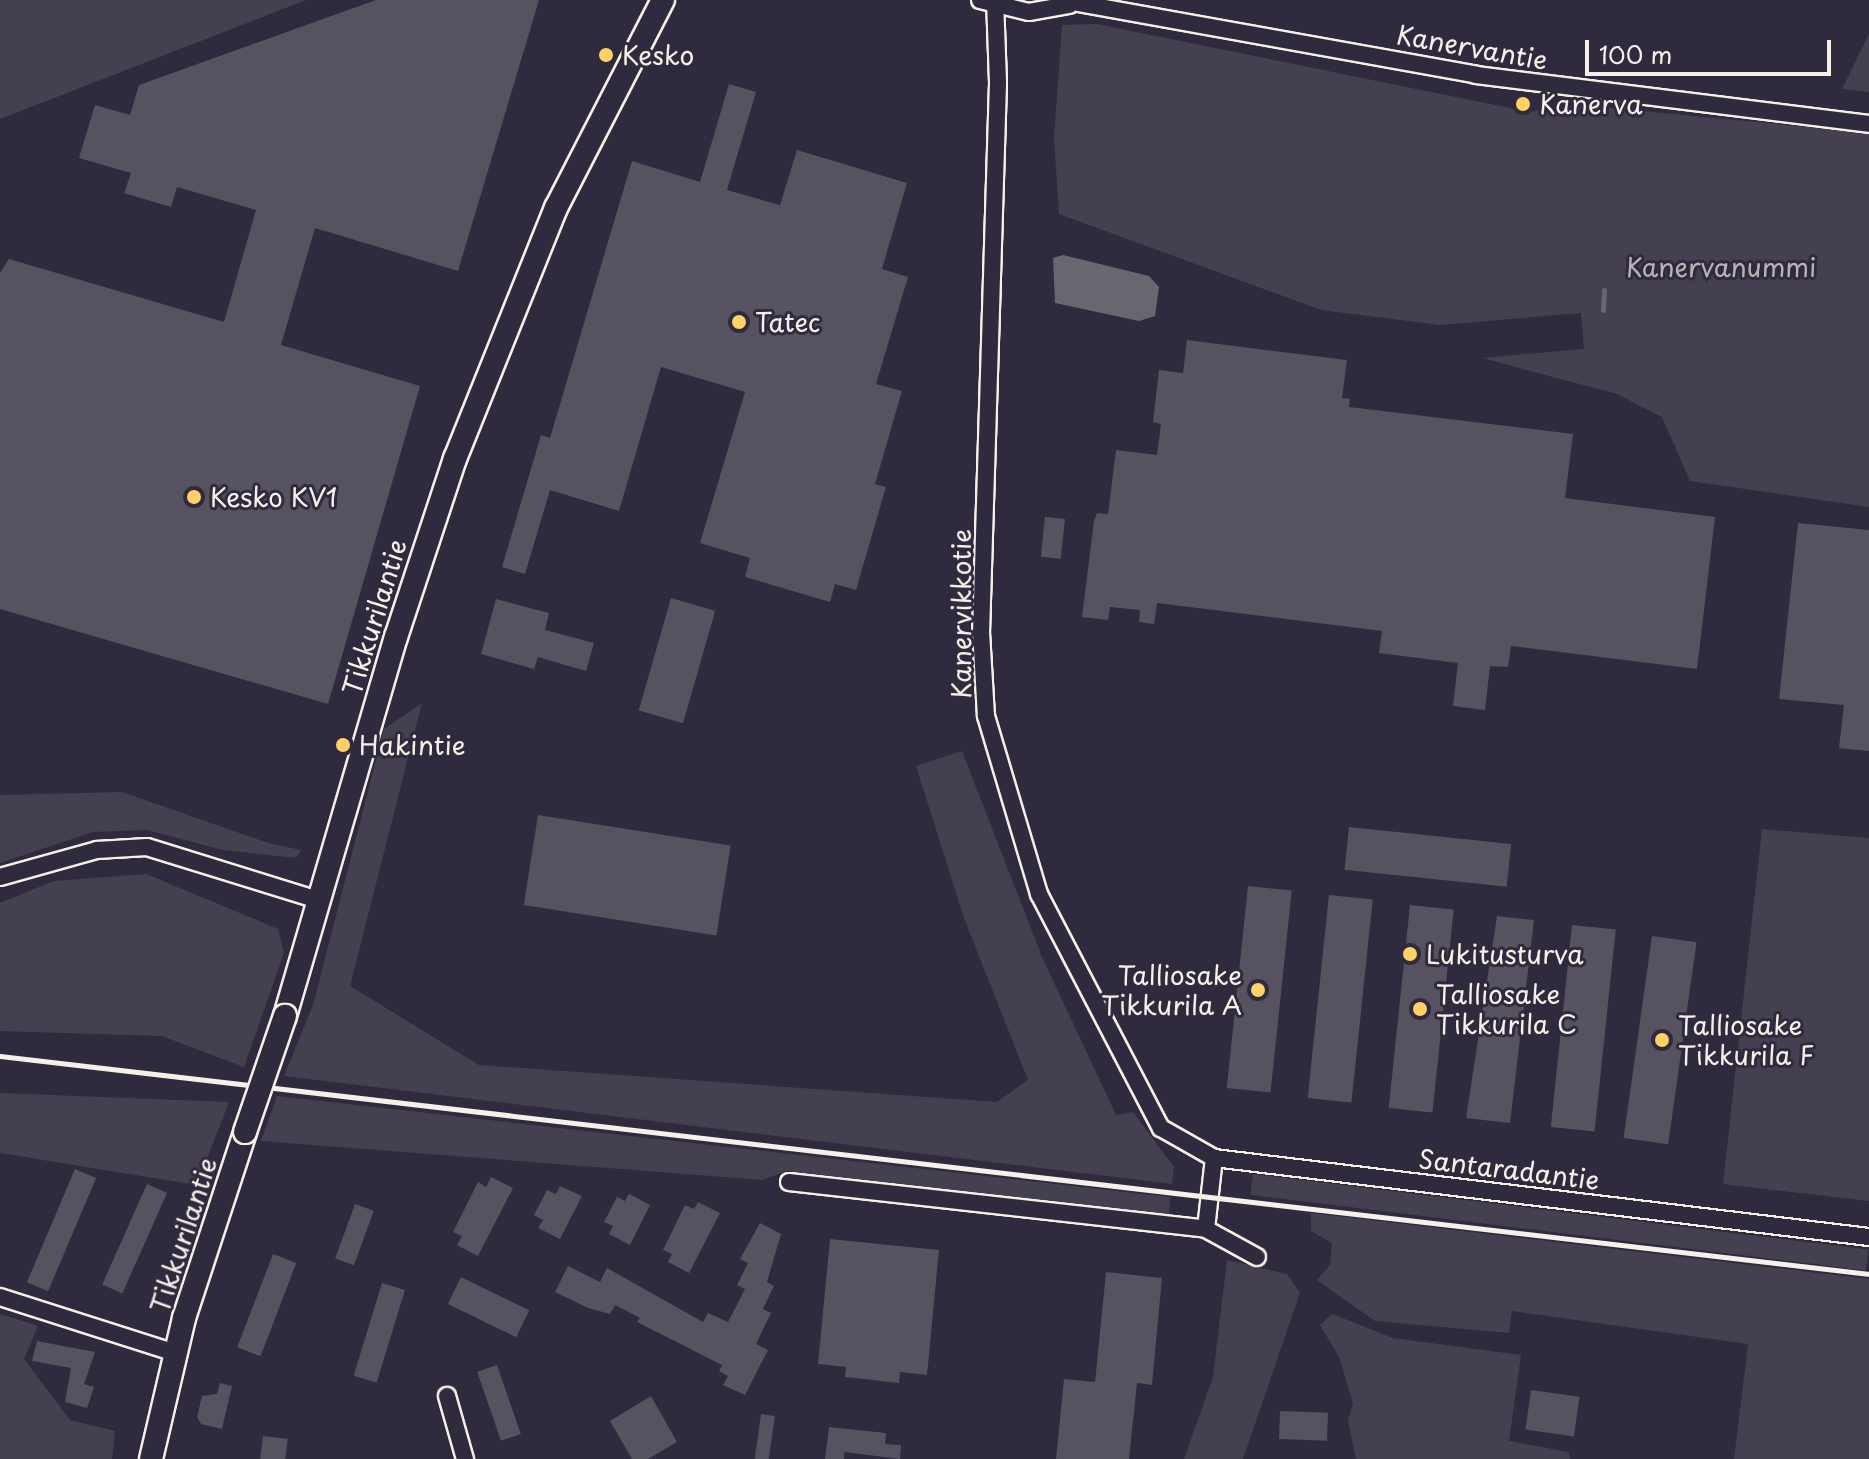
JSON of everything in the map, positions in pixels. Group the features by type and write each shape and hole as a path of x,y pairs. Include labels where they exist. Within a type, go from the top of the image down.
{"main road":[{"name":"Tikkurilantie","path":"151,1459 175,1353 321,901 396,637 495,354 595,126 663,0"}],"street":[{"name":"Kanervantie","path":"990,1 1050,12 1065,2 1491,77 1869,124"},
{"name":"Kanervikkotie","path":"990,1 998,83 981,632 989,730 1039,894 1143,1102 1183,1146 1214,1158"},
{"path":"0,877 97,850 147,847 321,901"},
{"path":"1206,1229 1214,1158"},
{"name":"Santaradantie","path":"1214,1158 1869,1237"},
{"path":"789,1182 1206,1229 1257,1257"},
{"path":"0,1297 175,1353"},
{"path":"447,1396 465,1459"}],"green space":[{"path":"0,0 306,0 0,119"},
{"name":"Kanervanummi","path":"1097,24 1530,112 1570,104 1869,133 1869,507 1690,481 1662,417 1617,394 1482,358 1584,349 1581,313 1440,325 1321,310 1059,214 1054,137 1062,25"},
{"path":"1869,34 1869,92 1842,89"},
{"path":"422,703 350,986 479,1065 997,1102 1028,1080 964,918 916,766 962,751 1042,957 1116,1115 1133,1112 1174,1167 1172,1184 284,1076 313,1005 384,729"},
{"path":"122,792 268,843 301,850 296,858 223,850 147,830 93,832 0,863 0,795"},
{"path":"1762,829 1869,838 1869,1201 1723,1184"},
{"path":"146,874 278,929 284,953 244,1067 162,1036 0,1031 0,903 54,881"},
{"path":"0,1093 229,1102 197,1185 0,1153"},
{"path":"277,1096 1170,1197 1169,1215 786,1171 763,1180 261,1141"},
{"path":"1253,1174 1868,1250 1866,1270 1250,1195"},
{"path":"1311,1213 1869,1279 1869,1459 1734,1459 1748,1344 1512,1311 1509,1333 1375,1321 1317,1280 1330,1265 1332,1243 1311,1231"},
{"path":"1227,1260 1287,1274 1300,1293 1243,1459 1184,1459 1213,1377"},
{"path":"0,1314 38,1326 24,1359 70,1420 115,1431 112,1459 0,1459"},
{"path":"1332,1314 1393,1338 1521,1355 1509,1441 1569,1452 1570,1459 1356,1459 1348,1421 1353,1403 1339,1357 1320,1325"}],"shaded area":[{"path":"1063,255 1149,276 1159,287 1155,316 1139,321 1055,303 1053,258"}],"building":[{"name":"Kesko KV1","path":"376,0 539,0 458,271 315,228 281,345 420,386 328,704 0,609 0,273 9,259 224,322 256,210 177,187 171,207 124,193 131,173 79,158 95,105 130,115 139,85"},
{"name":"Tatec","path":"729,84 756,92 727,190 780,205 797,150 907,183 882,269 908,277 876,384 902,391 875,484 886,487 856,590 835,584 830,602 745,577 750,558 700,543 745,392 661,367 619,511 550,490 525,574 502,567 541,435 550,438 632,161 700,182"},
{"path":"1187,340 1347,360 1342,398 1350,399 1349,407 1573,434 1565,498 1715,517 1697,669 1511,646 1508,667 1490,666 1485,710 1453,706 1458,663 1379,653 1382,631 1157,603 1154,624 1139,622 1140,610 1110,607 1108,620 1082,617 1094,521 1097,513 1108,514 1116,450 1157,455 1161,424 1153,422 1159,370 1183,373"},
{"path":"1045,517 1065,519 1061,559 1041,557"},
{"path":"1798,523 1869,530 1869,751 1839,748 1844,705 1779,699"},
{"path":"671,598 715,611 683,723 639,710"},
{"path":"496,599 549,613 545,630 594,643 586,671 538,657 534,669 481,654"},
{"path":"538,815 731,846 716,935 524,905"},
{"path":"1349,827 1511,844 1507,887 1345,870"},
{"name":"Talliosake Tikkurila A","path":"1248,886 1292,891 1271,1092 1227,1088"},
{"path":"1329,895 1373,900 1351,1102 1308,1098"},
{"name":"Talliosake Tikkurila C","path":"1410,905 1454,910 1432,1112 1389,1108"},
{"path":"1497,916 1534,920 1510,1123 1466,1118"},
{"path":"1572,925 1616,930 1595,1131 1551,1127"},
{"name":"Talliosake Tikkurila F","path":"1652,936 1697,942 1668,1144 1624,1138"},
{"path":"75,1169 96,1178 48,1291 27,1282"},
{"path":"491,1177 513,1188 478,1256 457,1245 462,1236 453,1232 478,1182 486,1187"},
{"path":"147,1184 167,1193 122,1293 102,1284"},
{"path":"560,1186 582,1196 560,1239 538,1228 543,1220 534,1215 547,1190 556,1194"},
{"path":"629,1194 650,1205 630,1245 609,1234 613,1226 604,1222 617,1197 625,1201"},
{"path":"698,1202 720,1213 689,1273 668,1262 672,1254 663,1250 685,1205 694,1209"},
{"path":"355,1204 374,1211 354,1265 335,1259"},
{"path":"760,1223 781,1234 767,1282 774,1286 763,1309 771,1313 756,1344 768,1350 745,1395 723,1385 728,1376 719,1371 722,1365 637,1322 640,1318 615,1305 610,1314 588,1308 555,1292 568,1266 600,1282 607,1268 703,1322 708,1313 728,1322 745,1289 737,1285 748,1263 740,1259"},
{"path":"830,1239 939,1250 927,1375 900,1372 899,1383 845,1377 846,1367 818,1364"},
{"path":"273,1254 296,1263 261,1356 237,1347"},
{"path":"1106,1272 1162,1278 1152,1385 1137,1383 1129,1459 1056,1459 1064,1379 1095,1382"},
{"path":"461,1277 529,1310 516,1337 448,1304"},
{"path":"382,1283 405,1290 377,1383 354,1376"},
{"path":"37,1341 95,1352 84,1384 94,1387 87,1408 65,1402 71,1368 32,1361"},
{"path":"497,1365 521,1434 501,1441 477,1372"},
{"path":"220,1383 232,1386 222,1429 201,1424 197,1417 202,1396 217,1394"},
{"path":"1531,1390 1580,1397 1574,1436 1525,1430"},
{"path":"651,1396 677,1442 648,1459 632,1459 610,1421"},
{"path":"1280,1411 1328,1413 1327,1441 1279,1439"},
{"path":"761,1414 775,1416 769,1459 755,1459"},
{"path":"829,1427 886,1433 885,1444 901,1445 900,1459 844,1452 844,1459 825,1459"},
{"path":"263,1436 288,1439 285,1459 260,1459"}],"waterway":[{"path":"1603,310 1604,290"}],"railway":[{"path":"0,1056 1869,1274"}],"place":[{"name":"Kesko","path":"606,55"},
{"name":"Kanerva","path":"1523,104"},
{"name":"Tatec","path":"739,322"},
{"name":"Kesko KV1","path":"194,497"},
{"name":"Hakintie","path":"343,745"},
{"name":"Lukitusturva","path":"1410,954"},
{"name":"Talliosake Tikkurila A","path":"1258,990"},
{"name":"Talliosake Tikkurila C","path":"1420,1009"},
{"name":"Talliosake Tikkurila F","path":"1662,1040"}]}
